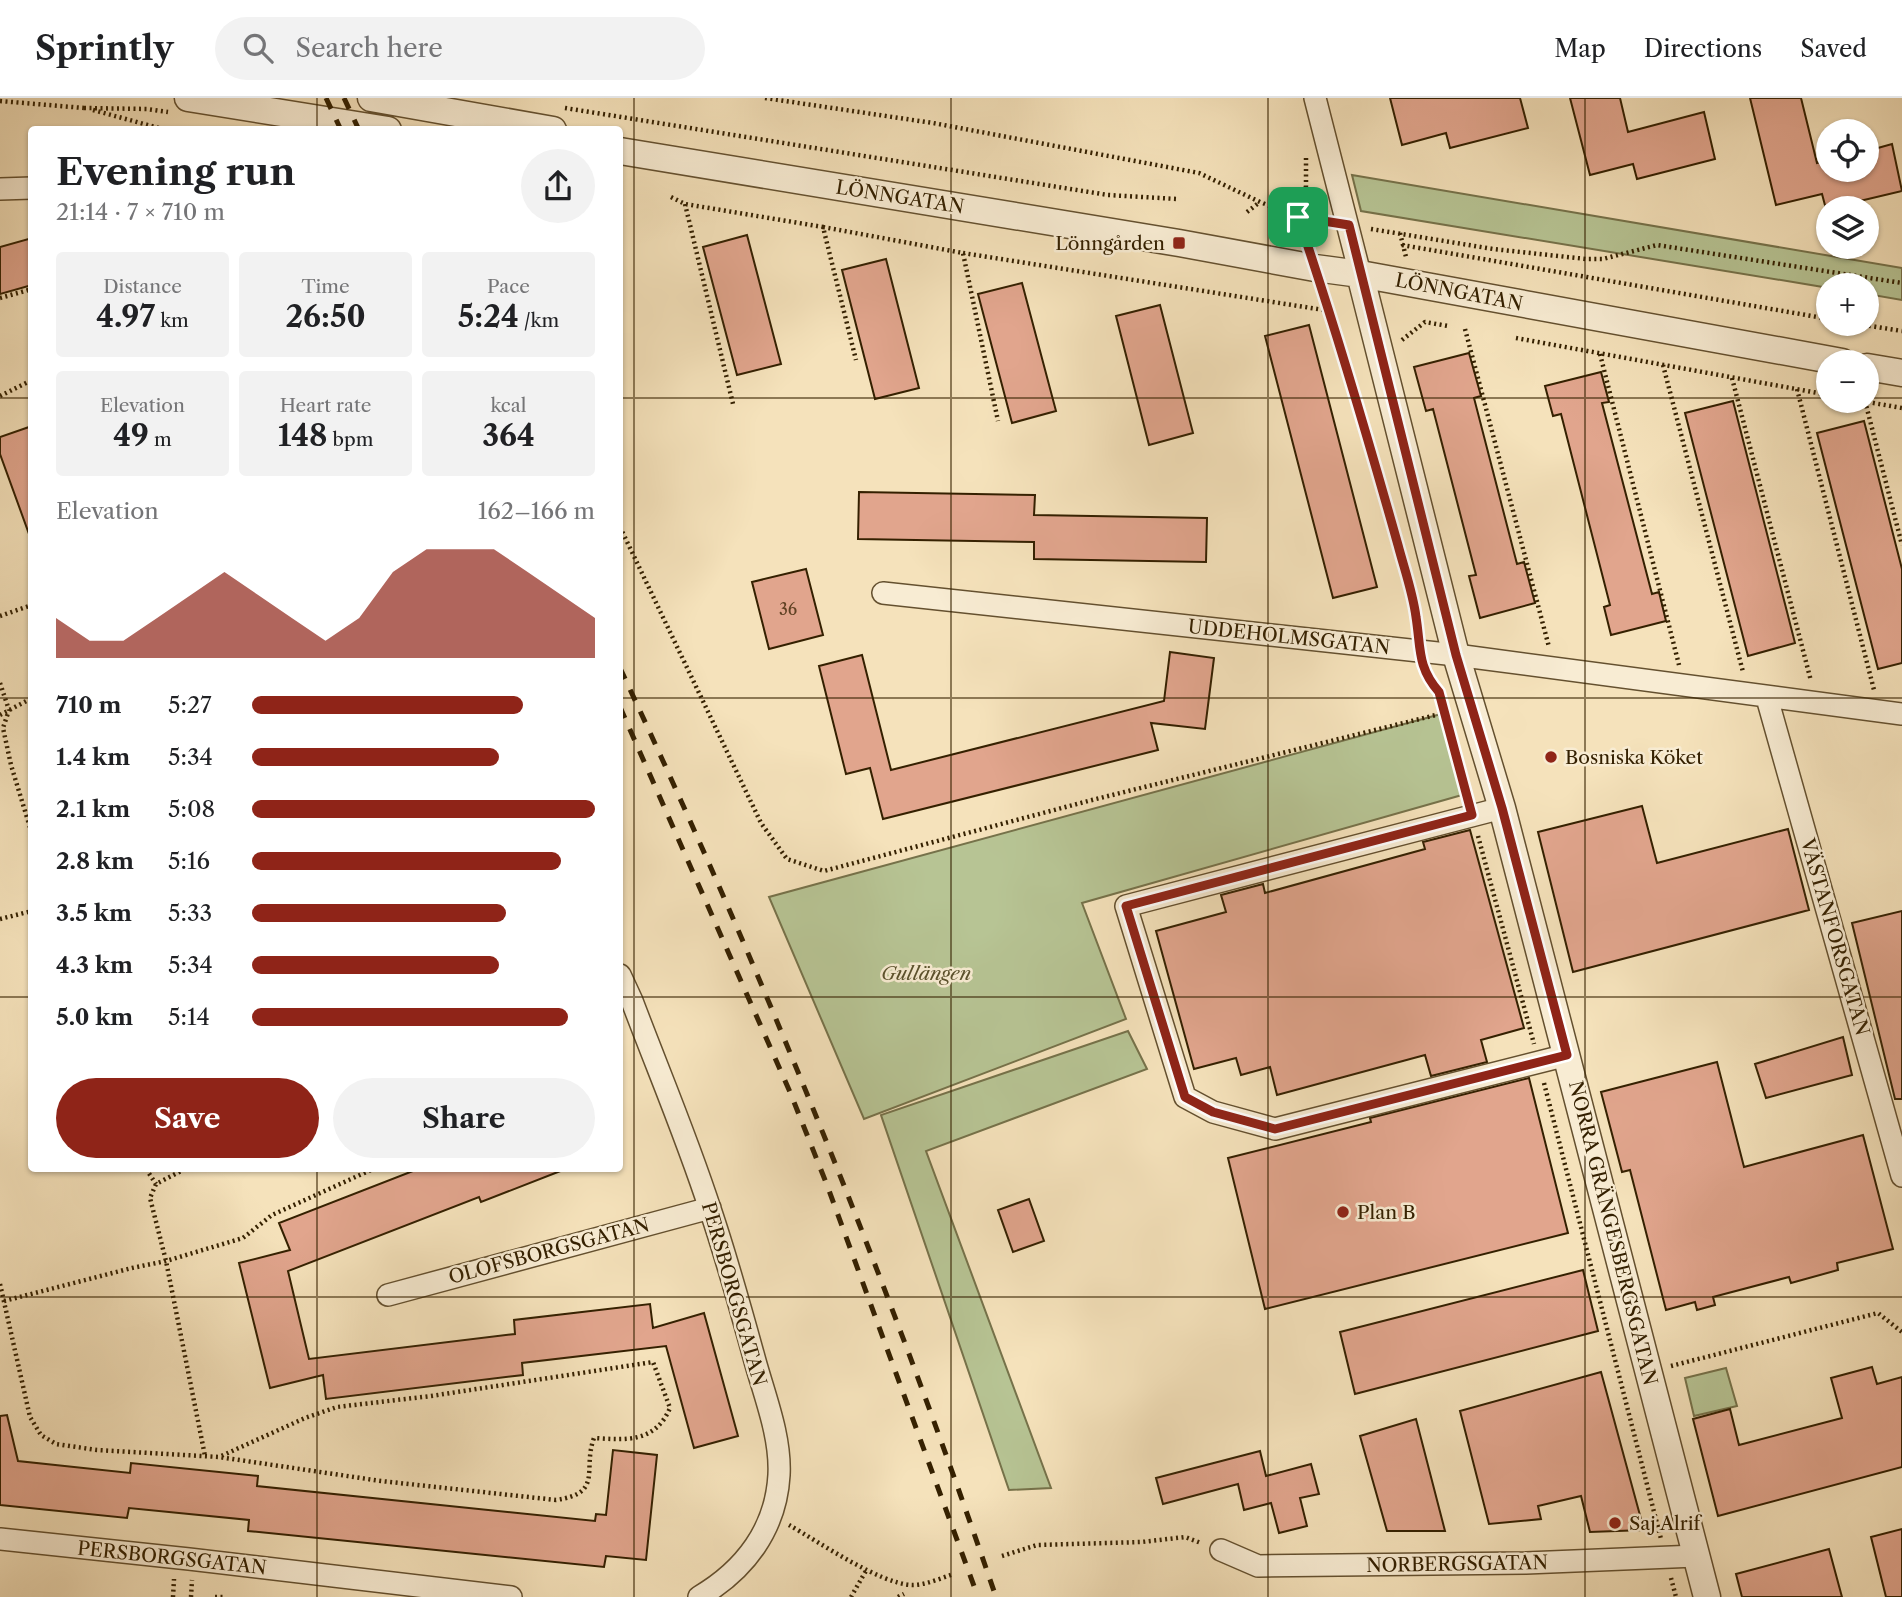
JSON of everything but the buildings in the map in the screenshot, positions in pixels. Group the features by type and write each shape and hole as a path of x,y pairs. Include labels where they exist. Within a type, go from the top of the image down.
{"street":[{"path":"188,98 363,126"},
{"path":"371,98 556,118"},
{"name":"NORRA GRÄNGESBERGSGATAN","path":"1315,98 1456,655 1502,808 1707,1597"},
{"name":"LÖNNGATAN","path":"623,152 1360,274 1816,357"},
{"path":"0,189 28,188"},
{"path":"1879,369 1902,373"},
{"name":"UDDEHOLMSGATAN","path":"883,593 1456,655 1902,714"},
{"name":"VÄSTANFORSGATAN","path":"1767,698 1902,1176"},
{"path":"1502,808 1126,906 1185,1097 1213,1112 1275,1129 1567,1055"},
{"name":"PERSBORGSGATAN","path":"623,982 710,1209 773,1429 779,1474 772,1516 751,1554 735,1572 699,1597"},
{"name":"OLOFSBORGSGATAN","path":"388,1294 710,1209"},
{"name":"PERSBORGSGATAN","path":"0,1539 511,1597"},
{"name":"NORBERGSGATAN","path":"1221,1550 1258,1566 1500,1563 1696,1556"}],"path":[{"path":"765,98 933,123 1199,173 1298,217 1493,249 1602,259 1657,245 1902,283"},
{"path":"0,101 84,108 151,126"},
{"path":"556,118 613,126"},
{"path":"623,127 1108,195 1177,200"},
{"path":"1306,151 1306,186 1298,217 1330,311 1404,569 1416,617 1419,651 1427,678 1439,692 1539,1062 1665,1556"},
{"path":"671,197 685,204 962,253 1330,311"},
{"path":"1247,212 1260,202"},
{"path":"685,204 733,404"},
{"path":"823,227 856,360"},
{"path":"1402,245 1816,317"},
{"path":"962,253 998,421"},
{"path":"0,298 28,290"},
{"path":"1879,327 1902,331"},
{"path":"1465,329 1549,649"},
{"path":"1516,338 1816,393"},
{"path":"1600,354 1679,665"},
{"path":"1663,365 1743,673"},
{"path":"1732,377 1811,682"},
{"path":"0,396 28,382"},
{"path":"1797,389 1874,690"},
{"path":"1879,404 1902,408"},
{"path":"1866,413 1902,545"},
{"path":"623,533 761,823 788,859 824,871 1092,800 1444,713"},
{"path":"0,616 28,606"},
{"path":"0,683 9,710 3,728 28,821"},
{"path":"0,715 28,700"},
{"path":"0,919 28,912"},
{"path":"148,1172 156,1184"},
{"path":"179,1172 156,1184 150,1198 166,1261 205,1456"},
{"path":"4,1301 166,1261 243,1238 272,1215 366,1172"},
{"path":"0,1284 30,1417 41,1435 56,1444 97,1450 219,1457 382,1481 556,1500 573,1498 586,1488 590,1472 590,1449 594,1438 630,1440 648,1433 664,1421 670,1408 653,1362 431,1396 337,1407 305,1418 219,1457"},
{"path":"1648,1371 1878,1313 1902,1332"},
{"path":"772,1516 867,1569 899,1583 914,1585 954,1574"},
{"path":"1002,1556 1037,1545 1142,1542 1185,1537 1221,1550"},
{"path":"851,1597 867,1569"},
{"path":"191,1597 192,1573"},
{"path":"215,1597 225,1597"}],"green space":[{"path":"1352,175 1816,253 1816,259 1849,259 1902,268 1902,300 1879,296 1879,273 1816,273 1816,286 1361,211"},
{"name":"Gullängen","path":"1441,714 1469,793 1082,903 1126,1019 864,1119 769,897"},
{"path":"1128,1031 1147,1069 926,1151 1051,1488 1009,1490 881,1115"},
{"path":"1726,1368 1737,1406 1694,1416 1685,1378"}],"railway":[{"path":"326,98 339,126"},
{"path":"344,98 357,126"},
{"path":"623,675 723,897 821,1128 912,1361 996,1597"},
{"path":"623,714 790,1092 827,1185 978,1597"}],"place":[{"name":"Lönngården","path":"1179,243"},
{"name":"Bosniska Köket","path":"1551,757"},
{"name":"Plan B","path":"1343,1212"},
{"name":"Saj Alrif","path":"1615,1523"}],"route":[{"path":"1298,217 1349,225 1456,655 1502,808 1567,1055 1275,1129 1213,1112 1185,1097 1126,906 1472,815 1439,692 1427,678 1419,651 1416,617 1398,545 1330,311 1298,217"}]}
